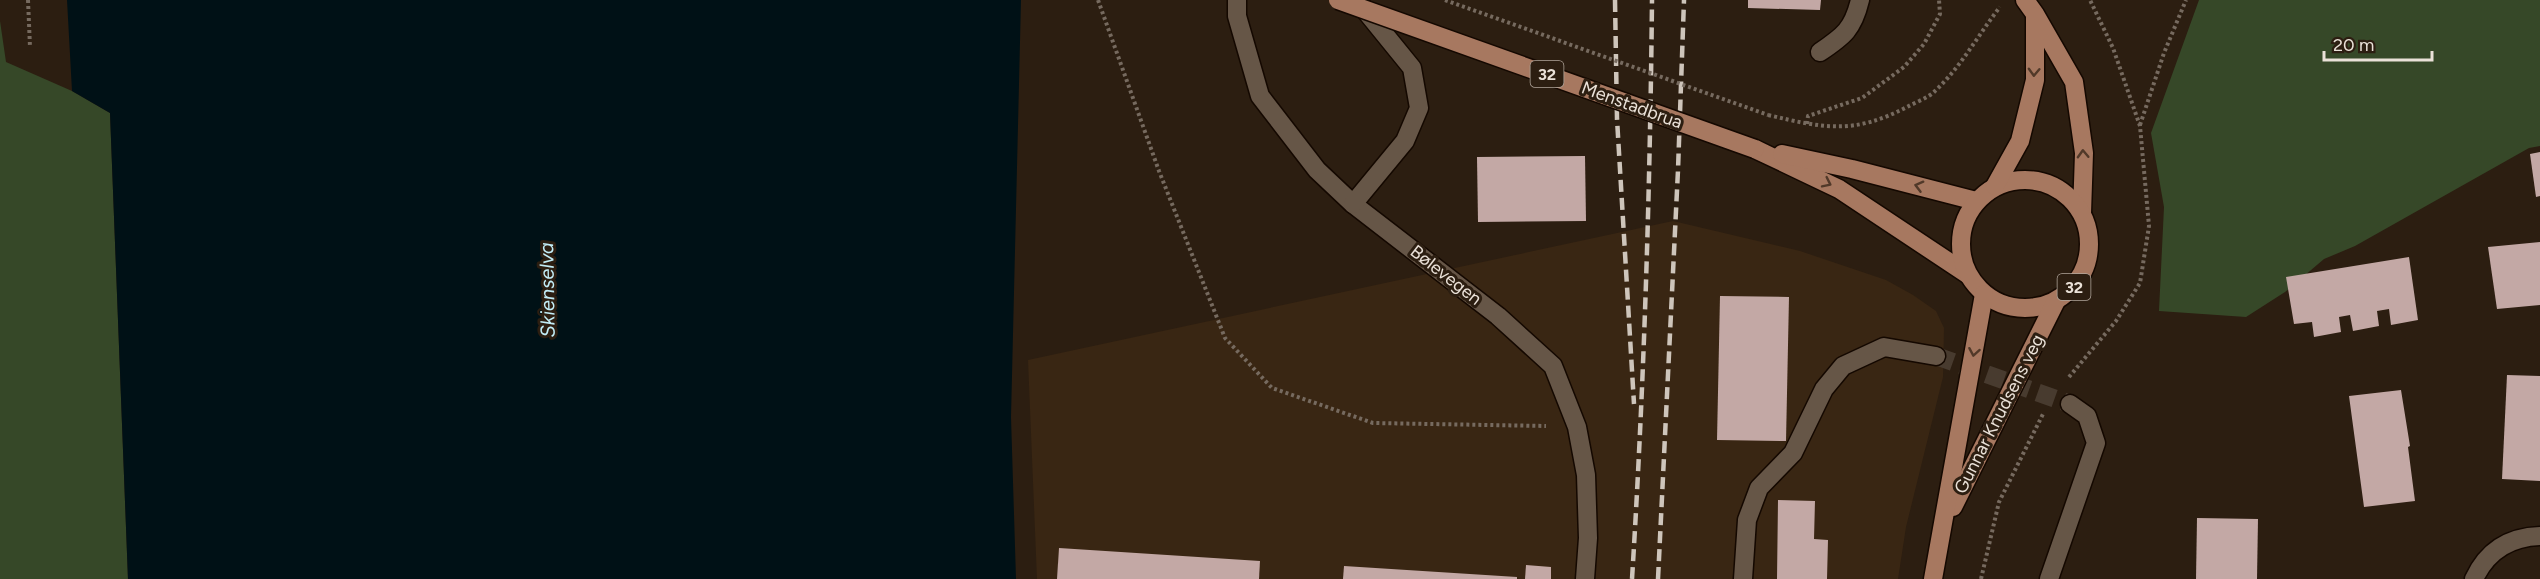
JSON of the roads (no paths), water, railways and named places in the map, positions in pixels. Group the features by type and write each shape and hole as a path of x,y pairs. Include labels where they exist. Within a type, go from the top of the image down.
{"main road":[{"name":"Menstadbrua","path":"1338,0 1755,149 1839,189 1967,274"},
{"name":"32","path":"1995,186 2020,141 2035,80 2030,7"},
{"name":"32","path":"2030,7 2074,82 2084,153 2082,213 2090,237 2088,262 2076,285 2056,301 2032,309 2008,307 1983,294 1967,274 1960,249 1964,223 1976,201 1995,186 2019,179 2043,182 2066,194 2082,213"},
{"name":"Menstadbrua","path":"1755,149 1851,169 1976,201"},
{"name":"Gunnar Knudsens veg","path":"1933,579 1983,294"},
{"name":"Gunnar Knudsens veg","path":"1943,527 2056,301"}],"street":[{"name":"Bølevegen","path":"1237,0 1237,16 1260,96 1317,170 1353,204 1498,316 1553,366 1577,427 1586,475 1588,538 1585,579"},
{"path":"1353,204 1404,141 1414,124 1419,108 1412,68 1357,0"},
{"path":"1820,52 1844,36 1855,20 1860,0"},
{"path":"1743,579 1747,520 1759,488 1793,453 1824,389 1843,366 1884,347 1936,356"},
{"path":"2049,579 2096,443 2087,416 2070,404"},
{"path":"2474,579 2479,569 2497,548 2526,536 2540,536"}],"water":[{"name":"Skienselva","path":"67,0 1021,0 1011,417 1016,579 128,579 110,113 72,91"}],"tunnel":[{"path":"1936,356 2070,404"}],"railway":[{"path":"1615,0 1617,119 1634,404"},
{"path":"1632,579 1646,290 1652,0"},
{"path":"1658,579 1684,0"}]}
